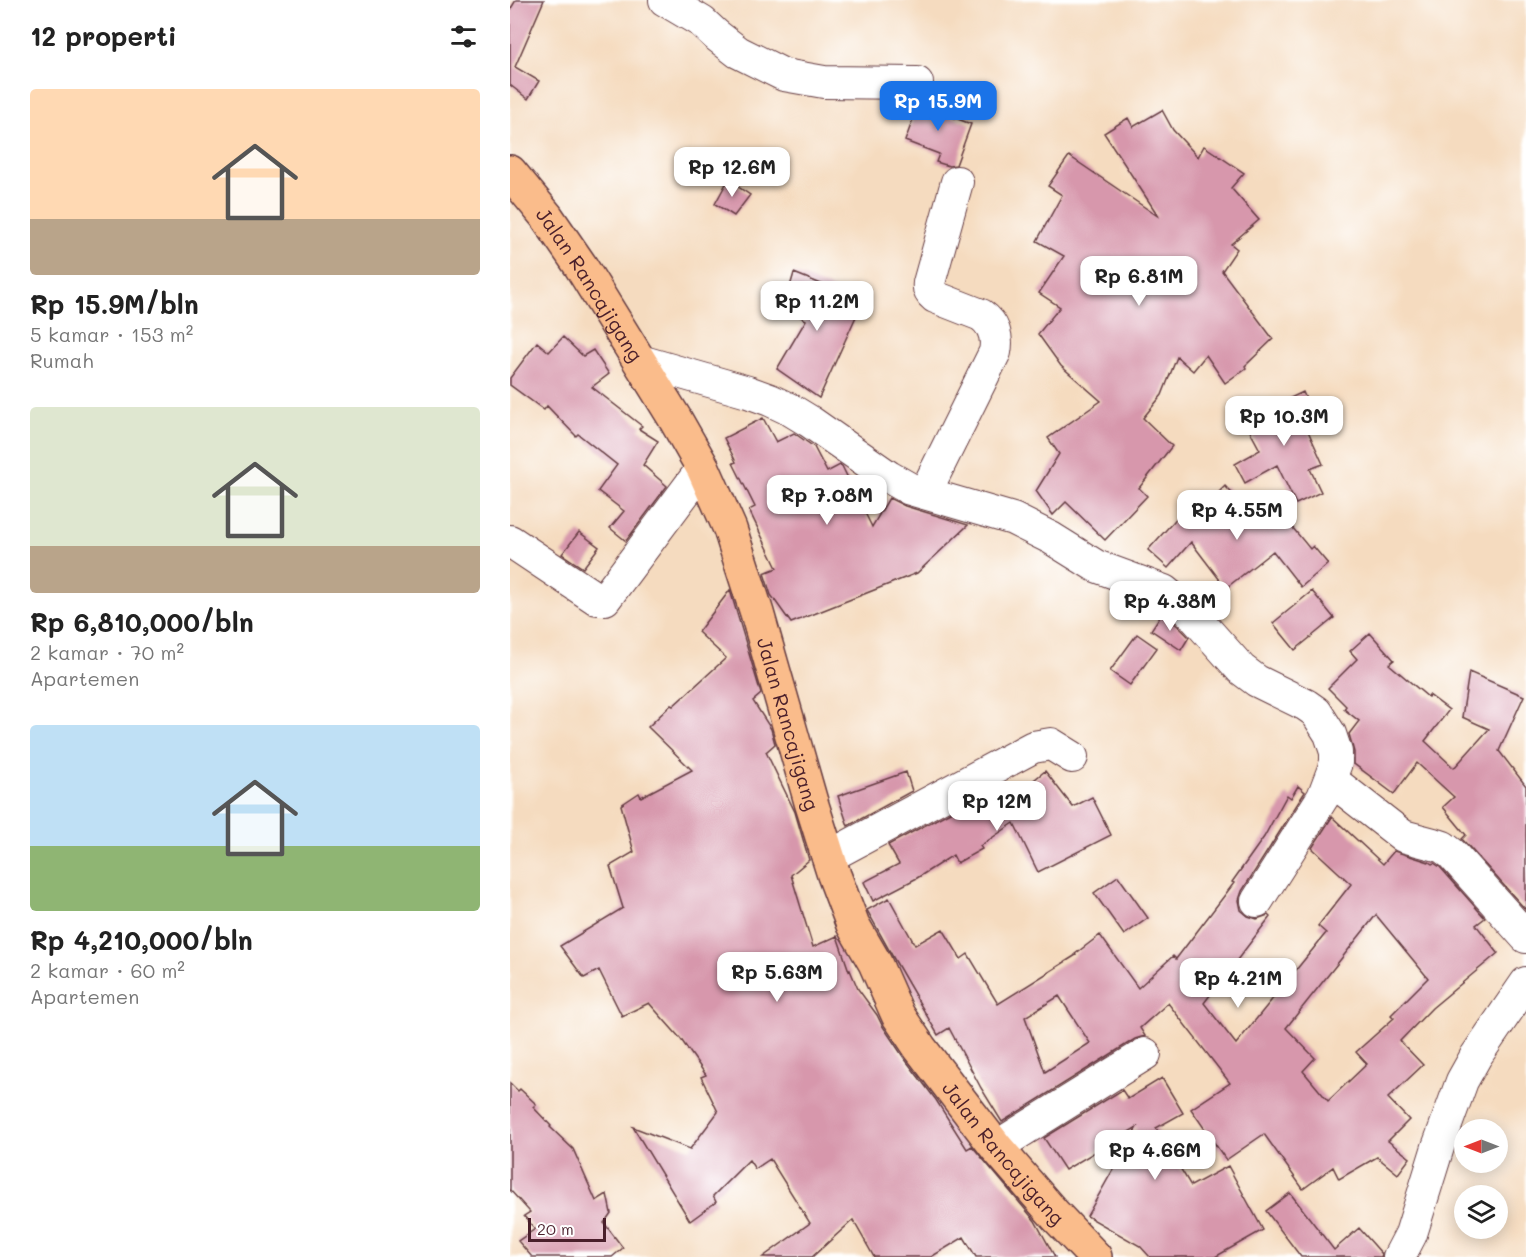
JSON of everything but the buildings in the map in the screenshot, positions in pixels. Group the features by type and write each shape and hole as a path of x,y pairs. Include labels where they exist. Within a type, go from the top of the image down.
{"main road":[{"name":"Jalan Rancajigang","path":"510,172 547,217 580,265 703,468 730,530 757,613 828,856 853,925 875,963 898,1015 920,1048 996,1147 1095,1257"}],"street":[{"path":"665,0 702,22 738,52 784,75 824,82 917,83"},
{"path":"925,493 995,352 996,344 992,326 988,320 981,315 935,297 929,289 957,182"},
{"path":"640,361 776,402 809,421 910,489 1013,519 1030,526 1096,566 1164,591 1192,614 1241,669 1257,681 1316,712 1330,734 1335,747 1336,763 1318,806 1257,901"},
{"path":"510,541 597,599 603,600 703,468"},
{"path":"828,856 1033,747 1051,744 1072,757"},
{"path":"1330,779 1403,836 1443,847 1452,854 1526,937"},
{"path":"1399,1257 1411,1234 1438,1147 1462,1081 1476,1056 1526,982"},
{"path":"996,1147 1145,1054"}]}
